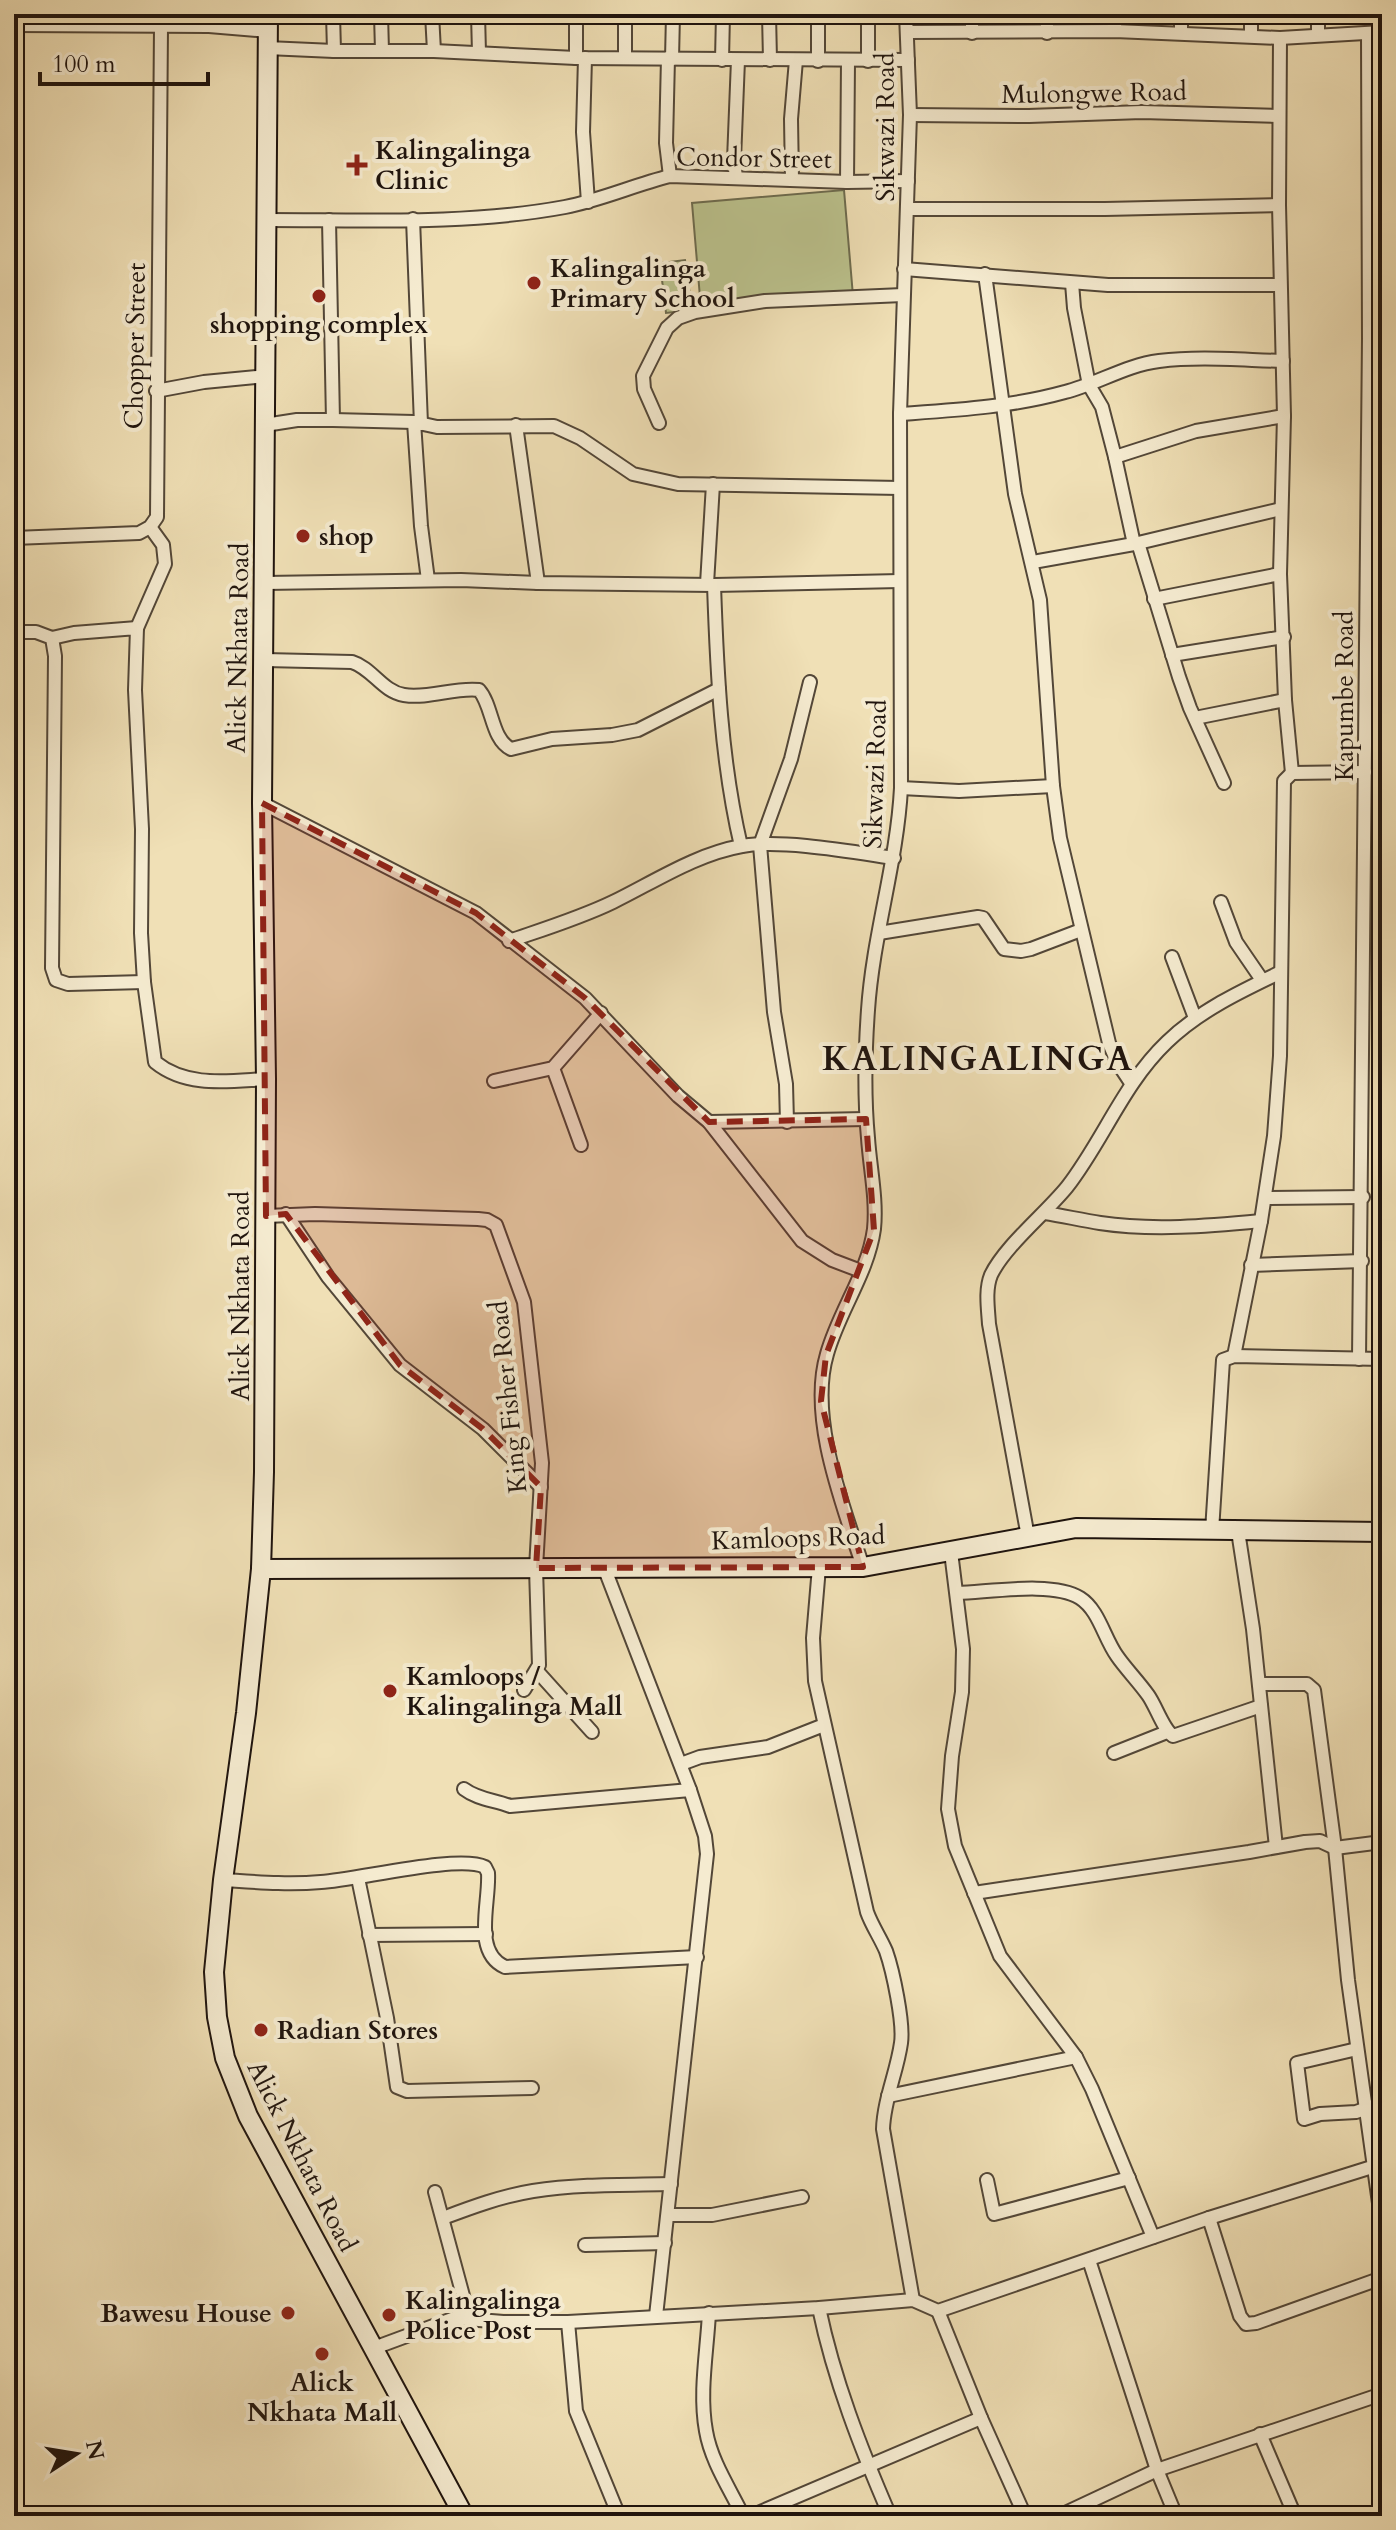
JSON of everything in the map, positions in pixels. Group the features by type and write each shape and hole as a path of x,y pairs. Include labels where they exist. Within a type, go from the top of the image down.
{"main road":[{"name":"Alick Nkhata Road","path":"267,31 262,803 266,1216 261,1569 215,1950 214,1995 220,2038 229,2071 248,2116 464,2516"},
{"name":"Kamloops Road","path":"261,1569 863,1567 1076,1528 1382,1532"}],"street":[{"path":"333,14 334,51"},
{"path":"381,14 382,51"},
{"path":"432,14 434,51"},
{"path":"478,14 479,53"},
{"path":"576,14 588,202"},
{"path":"625,14 625,57"},
{"path":"670,176 666,143 673,14"},
{"path":"722,60 723,14"},
{"path":"769,14 770,60"},
{"path":"818,14 818,61"},
{"path":"868,14 868,61"},
{"name":"Sikwazi Road","path":"863,1567 825,1433 821,1401 826,1355 871,1244 875,1214 866,1119 868,1012 894,858 901,788 900,414 910,115 906,14"},
{"path":"972,14 972,33"},
{"path":"1047,14 1047,33"},
{"path":"1115,14 1115,31"},
{"path":"1181,14 1181,33"},
{"path":"1251,14 1251,35"},
{"path":"1318,14 1318,34"},
{"path":"14,25 62,19 161,27 209,26 267,31 334,51 434,51 581,58 908,60"},
{"name":"Chopper Street","path":"150,527 157,517 161,27"},
{"path":"907,32 1115,31 1280,38 1382,32"},
{"name":"Kapumbe Road","path":"1359,1359 1363,1197 1369,338 1368,33"},
{"path":"1280,38 1278,116 1284,416 1280,574 1285,700 1292,773"},
{"path":"736,178 738,60"},
{"path":"792,179 791,119 796,60"},
{"path":"847,182 848,61"},
{"name":"Mulongwe Road","path":"910,115 1187,112 1278,116"},
{"name":"Condor Street","path":"267,220 502,216 588,202 670,176 908,181"},
{"path":"907,209 1279,205"},
{"path":"413,219 421,526 428,580"},
{"path":"329,220 333,420"},
{"path":"904,269 1072,283 1280,285"},
{"path":"985,274 1015,494 1040,600 1053,786 1060,838 1109,1043 1131,1083"},
{"path":"1072,283 1089,385 1102,407 1136,543 1195,718 1224,783"},
{"path":"659,423 644,389 643,376 667,328 678,318 695,312 765,301 903,295"},
{"path":"900,414 1003,406 1063,393 1156,361 1283,361"},
{"path":"156,391 204,382 266,376"},
{"path":"1115,457 1196,431 1284,416"},
{"path":"265,425 297,420 333,420 417,423 437,427 554,426 643,477 678,484 900,488"},
{"path":"516,425 538,583"},
{"path":"713,484 710,584 730,792 741,846"},
{"path":"1033,562 1136,543 1281,509"},
{"path":"14,538 139,533 150,527 163,545 165,564 137,628 135,690 142,829 140,889 144,982 155,1062 184,1078 211,1082 266,1079"},
{"path":"1154,599 1280,574"},
{"path":"265,583 428,580 710,584 900,581"},
{"path":"14,632 36,632 52,638 137,628"},
{"path":"1172,655 1284,637"},
{"path":"52,638 55,656 52,968 56,980 68,984 144,982"},
{"path":"265,660 352,662 404,695 479,690 485,697 503,743 511,749 552,739 638,730 719,689"},
{"path":"787,1122 786,1084 774,1012 760,845 791,759 810,682"},
{"path":"1195,718 1285,700"},
{"path":"1234,1356 1261,1221 1274,1136 1280,1056 1284,781 1292,773 1365,772"},
{"path":"901,788 959,791 1053,786"},
{"path":"262,803 465,907 585,998 678,1096 709,1122 802,1241 832,1260 861,1271"},
{"path":"509,941 610,904 694,862 741,846 787,846 894,858"},
{"path":"1221,902 1236,942 1262,980"},
{"path":"879,933 978,917 986,922 1004,949 1021,951 1081,930"},
{"path":"1172,957 1195,1018"},
{"path":"1028,1537 989,1324 987,1297 990,1277 1002,1258 1068,1185 1131,1083 1165,1044 1195,1018 1281,972"},
{"path":"494,1081 553,1068 601,1013"},
{"path":"553,1068 581,1145"},
{"path":"709,1122 866,1119"},
{"path":"1265,1198 1363,1197"},
{"path":"1045,1213 1102,1224 1128,1225 1201,1226 1261,1221"},
{"path":"266,1216 286,1214 328,1277 400,1365 483,1429 541,1487"},
{"name":"King Fisher Road","path":"286,1214 478,1219 496,1225 524,1302 542,1463 536,1568 537,1671"},
{"path":"1251,1265 1362,1261"},
{"path":"1212,1531 1222,1364 1226,1358 1382,1359"},
{"path":"1238,1531 1259,1684 1276,1847"},
{"path":"951,1552 958,1593 963,1671 952,1756 948,1821 955,1846 1000,1956 1076,2057 1153,2237"},
{"path":"604,1567 681,1764 705,1836 707,1854 656,2316"},
{"path":"819,1567 813,1638 815,1681 867,1912 872,1929 885,1948 901,2018 901,2043 884,2113 885,2148 913,2300"},
{"path":"958,1593 1060,1591 1078,1597 1089,1605 1115,1654 1158,1709 1167,1732 1173,1736 1261,1706"},
{"path":"524,1690 537,1671 592,1732"},
{"path":"1259,1684 1307,1684 1314,1690 1357,2049 1382,2225"},
{"path":"681,1764 700,1757 768,1747 824,1725"},
{"path":"1114,1753 1167,1732"},
{"path":"464,1789 474,1797 510,1806 690,1790"},
{"path":"974,1893 1320,1841 1335,1848 1382,1842"},
{"path":"223,1880 291,1884 476,1862 488,1873 485,1945 493,1960 505,1967 697,1957"},
{"path":"358,1878 387,2018 395,2081 401,2090 532,2088"},
{"path":"369,1935 486,1934"},
{"path":"1357,2049 1297,2063 1304,2119 1365,2109 1382,2103"},
{"path":"888,2096 1076,2057"},
{"path":"374,2348 455,2318 568,2322 913,2300 938,2311 1209,2218 1372,2167"},
{"path":"987,2180 994,2214 1129,2178"},
{"path":"443,2218 532,2191 671,2184"},
{"path":"435,2192 469,2318"},
{"path":"668,2215 712,2215 802,2197"},
{"path":"1209,2218 1240,2316 1246,2324 1382,2278"},
{"path":"585,2245 665,2243"},
{"path":"1089,2260 1157,2470 1176,2516"},
{"path":"819,2308 835,2372 868,2467 890,2516"},
{"path":"938,2311 1025,2516"},
{"path":"709,2313 704,2412 706,2433 743,2516"},
{"path":"568,2322 576,2411 619,2516"},
{"path":"1059,2516 1082,2511 1157,2470 1382,2394"},
{"path":"751,2516 981,2418"},
{"path":"1260,2434 1295,2516"}],"highlighted area":[{"path":"262,803 476,913 585,998 709,1122 866,1119 874,1230 826,1355 821,1401 863,1567 536,1568 541,1487 483,1429 400,1365 286,1214 266,1216"}],"green space":[{"path":"844,190 853,296 701,309 692,203"},
{"path":"685,260 692,310 666,313 660,263"}],"place":[{"name":"Kalingalinga Clinic","path":"357,165"},
{"name":"Kalingalinga Primary School","path":"534,283"},
{"name":"shopping complex","path":"319,296"},
{"name":"shop","path":"303,536"},
{"name":"Kamloops / Kalingalinga Mall","path":"390,1691"},
{"name":"Radian Stores","path":"261,2030"},
{"name":"Bawesu House","path":"288,2313"},
{"name":"Kalingalinga Police Post","path":"389,2315"},
{"name":"Alick Nkhata Mall","path":"322,2354"}],"district":[{"name":"KALINGALINGA","path":"978,1059"}]}
